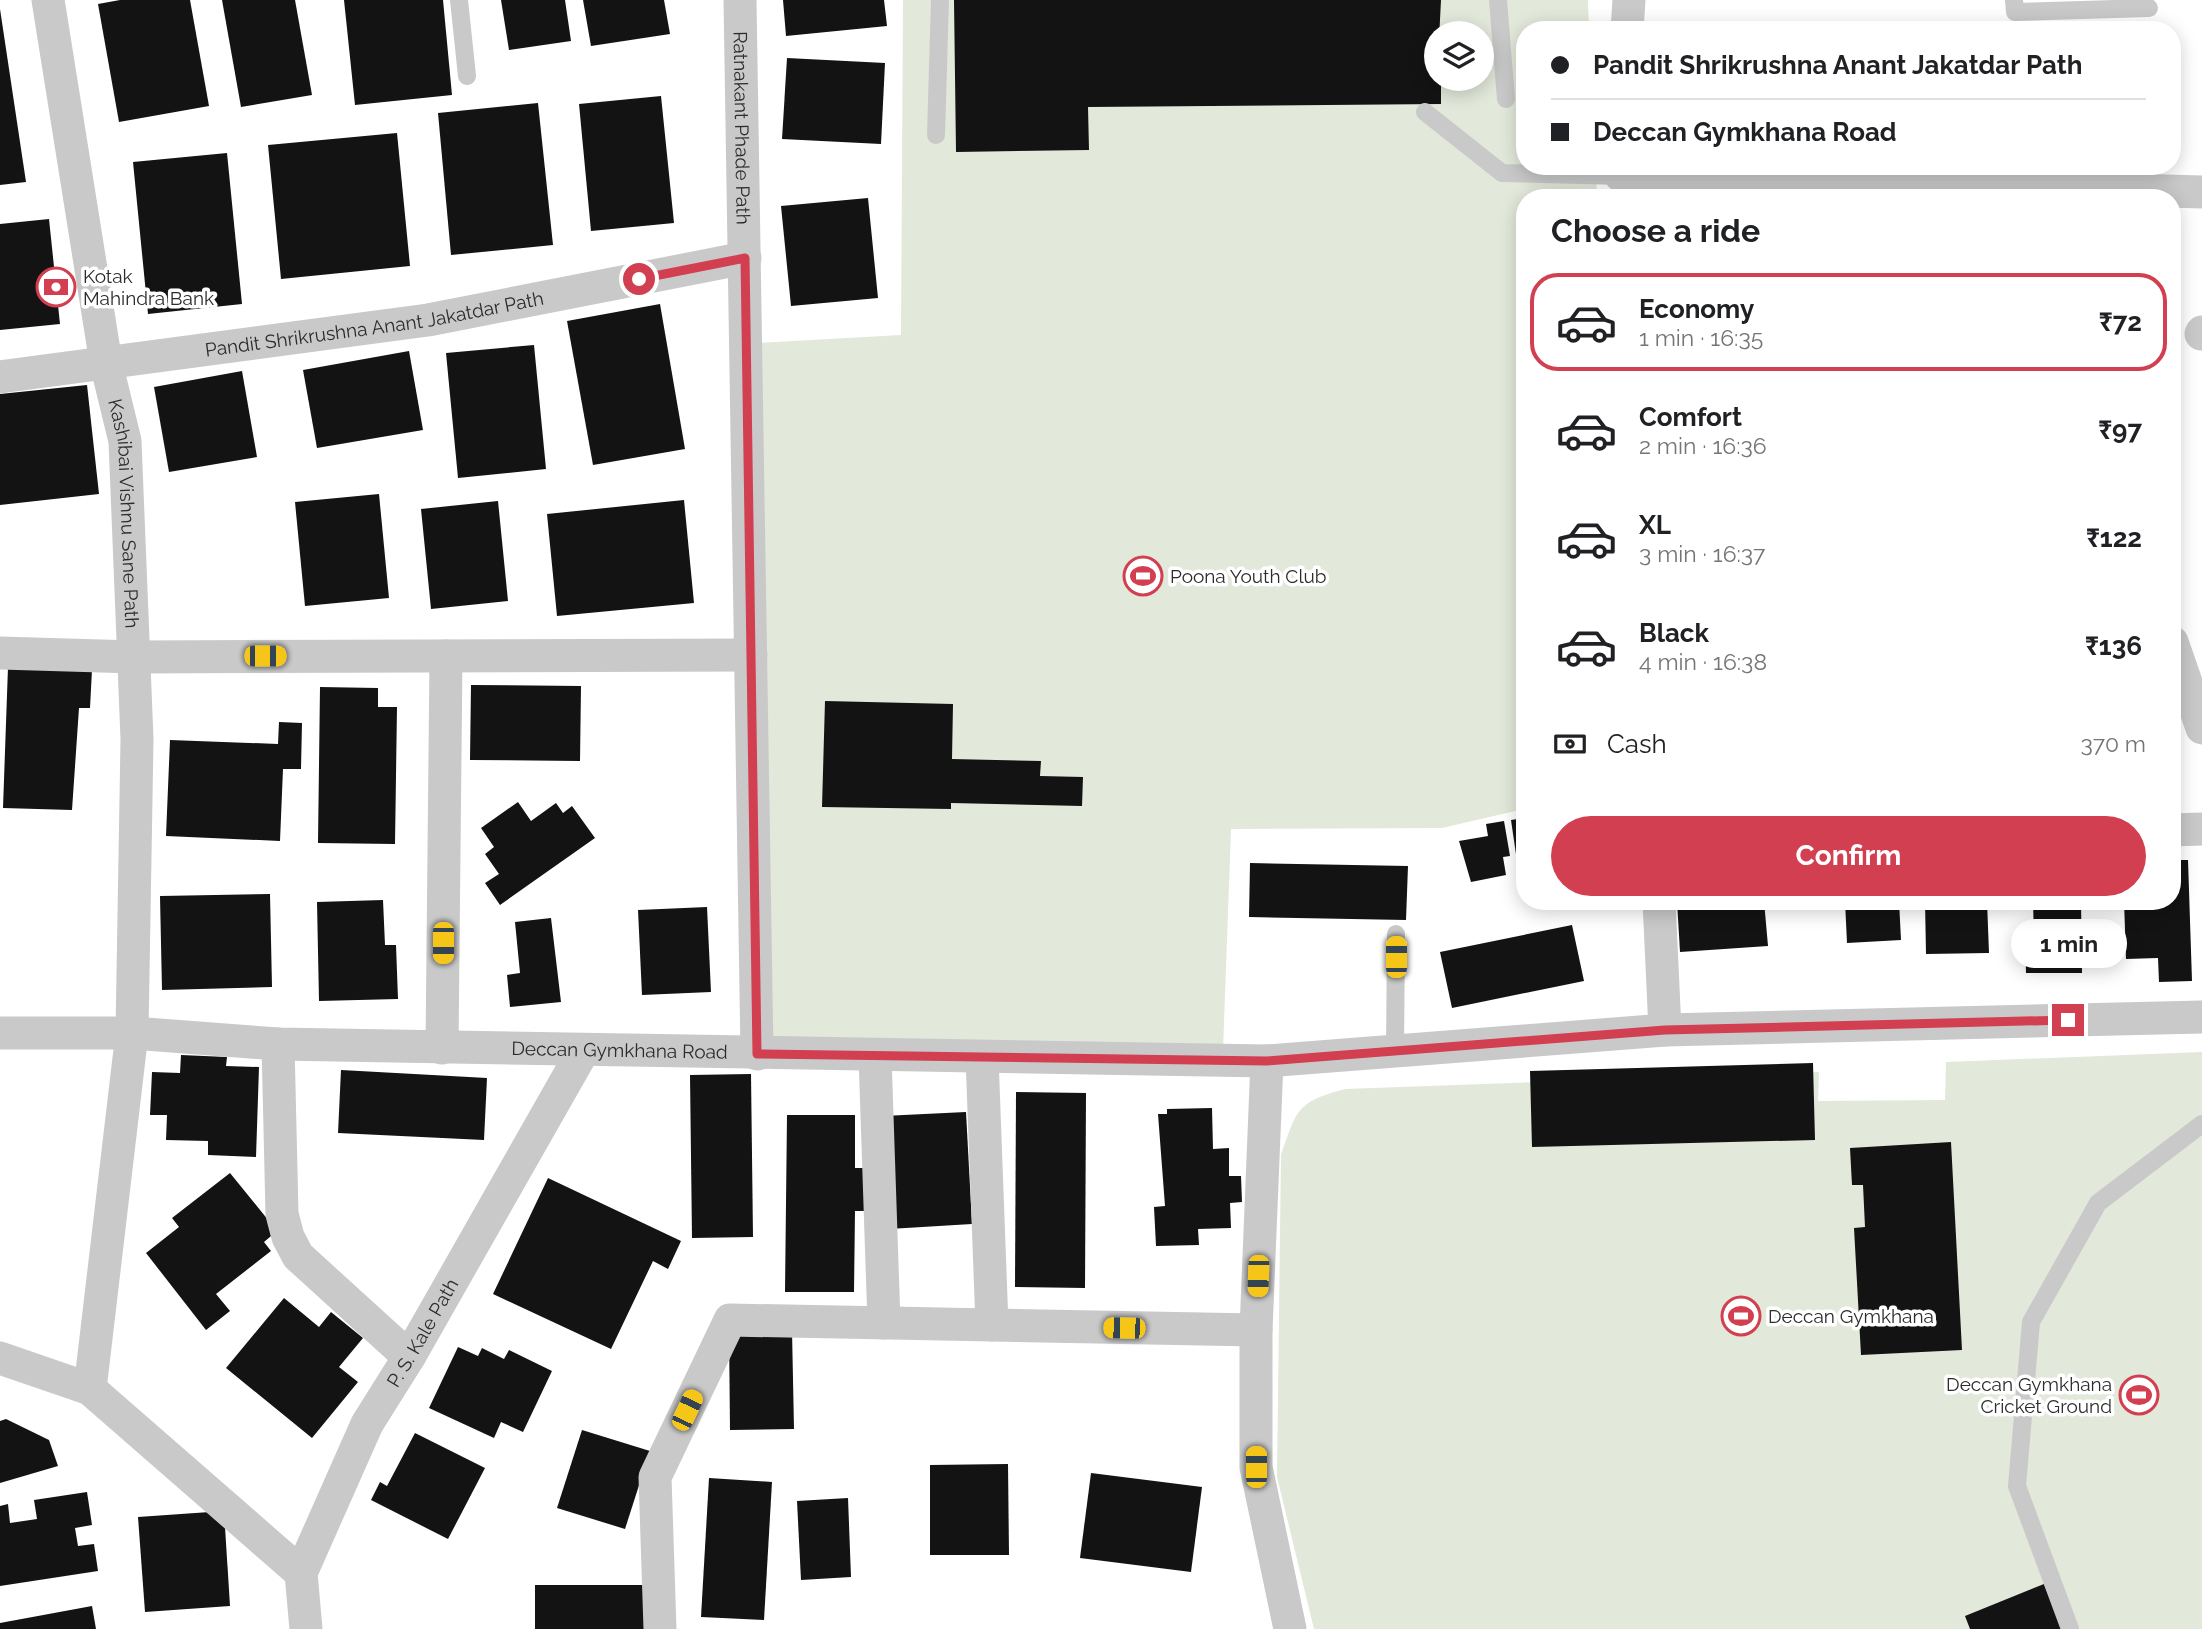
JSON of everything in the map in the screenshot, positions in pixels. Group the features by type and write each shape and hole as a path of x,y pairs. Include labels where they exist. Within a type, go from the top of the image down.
{"street":[{"name":"Kashibai Vishnu Sane Path","path":"48,0 106,363 125,441 135,657 137,739 132,1033 90,1389"},
{"name":"Ratnakant Phade Path","path":"740,0 757,1054"},
{"path":"1628,21 1629,0"},
{"path":"1621,180 2057,189"},
{"path":"2181,192 2202,192"},
{"name":"Pandit Shrikrushna Anant Jakatdar Path","path":"0,377 428,320 745,258"},
{"path":"0,653 135,657 751,655"},
{"path":"442,1048 446,656"},
{"path":"2181,668 2202,728"},
{"path":"2181,830 2202,829"},
{"path":"1659,910 1665,1030"},
{"name":"Deccan Gymkhana Road","path":"0,1033 132,1033 278,1044 442,1048 1267,1061 1665,1030 2202,1017"},
{"path":"278,1044 282,1214 288,1237 298,1256 409,1357"},
{"name":"P. S. Kale Path","path":"306,1629 301,1573 367,1424 409,1357 583,1051"},
{"path":"875,1056 884,1323"},
{"path":"982,1057 992,1325"},
{"path":"1267,1061 1256,1330 1256,1467 1290,1629"},
{"path":"660,1629 655,1477 730,1320 1256,1330"},
{"path":"0,1359 90,1389 301,1573"}],"lane":[{"path":"459,0 467,76"},
{"path":"936,135 940,0"},
{"path":"1498,0 1506,99"},
{"path":"2014,0 2015,12 2149,8"},
{"path":"1425,111 1502,173 1516,174"},
{"path":"1536,175 1621,180"},
{"path":"1395,1051 1396,934"},
{"path":"2070,1629 2017,1486 2032,1322 2098,1203 2202,1124"}],"shaded area":[{"name":"Poona Youth Club","path":"903,0 1588,0 1589,21 1516,21 1516,175 1596,175 1597,189 1516,189 1516,811 1442,828 1231,829 1223,1050 770,1043 758,343 901,335"},
{"name":"Deccan Gymkhana","path":"2202,1052 2202,1629 1314,1629 1277,1477 1281,1155 1295,1118 1307,1104 1345,1089 1819,1072 1818,1101 1945,1100 1946,1062"}],"building":[{"path":"120,0 190,0 209,106 119,122 98,4"},
{"path":"222,0 295,0 312,95 241,107"},
{"path":"344,0 443,0 452,95 355,105"},
{"path":"501,0 565,0 571,41 509,50"},
{"path":"583,0 664,0 670,34 591,46"},
{"path":"783,0 884,0 887,26 786,36"},
{"path":"954,0 1441,0 1440,21 1424,21 1424,91 1441,91 1441,104 1088,107 1089,150 956,152"},
{"path":"0,9 26,182 0,185"},
{"path":"787,58 885,63 881,144 782,139"},
{"path":"661,96 674,223 591,231 579,104"},
{"path":"538,103 553,245 451,255 438,113"},
{"path":"397,133 410,266 281,279 268,145"},
{"path":"227,153 242,304 148,314 133,162"},
{"path":"868,198 878,298 791,306 781,206"},
{"path":"49,219 60,324 0,330 0,224"},
{"path":"660,304 685,449 593,465 567,321"},
{"path":"534,345 546,469 458,478 446,353"},
{"path":"409,351 423,430 317,448 303,370"},
{"path":"242,371 257,457 169,472 154,387"},
{"path":"87,385 99,494 0,505 0,394"},
{"path":"379,494 389,598 305,606 295,502"},
{"path":"684,500 694,603 557,616 547,514"},
{"path":"498,501 508,601 431,609 421,509"},
{"path":"8,667 92,670 90,708 79,708 72,810 3,808"},
{"path":"471,685 581,686 580,761 470,760"},
{"path":"320,687 378,688 378,707 397,707 395,844 318,843"},
{"path":"825,701 953,704 952,759 1041,761 1040,776 1083,777 1082,806 951,803 951,809 822,807"},
{"path":"279,722 302,723 301,769 283,769 280,841 166,836 170,740 278,744"},
{"path":"518,802 531,821 556,803 563,813 572,806 595,838 500,905 485,883 499,874 485,854 494,847 481,828"},
{"path":"1516,819 1516,854 1511,820"},
{"path":"1504,821 1510,856 1503,857 1506,875 1471,882 1459,841 1488,836 1486,824"},
{"path":"2181,860 2188,860 2192,981 2159,982 2158,958 2126,959 2124,910 2181,910"},
{"path":"1250,863 1408,866 1406,920 1249,917"},
{"path":"270,894 272,987 162,990 160,896"},
{"path":"383,900 385,945 396,945 398,999 319,1001 317,902"},
{"path":"707,907 711,992 642,995 638,910"},
{"path":"1678,910 1765,910 1768,946 1680,952"},
{"path":"1845,910 1899,910 1901,940 1847,943"},
{"path":"1925,910 1987,910 1989,953 1926,954"},
{"path":"2033,910 2081,910 2082,973 2026,973 2025,939 2034,939"},
{"path":"551,918 561,1002 510,1007 507,975 520,973 515,922"},
{"path":"1572,925 1584,981 1452,1008 1440,952"},
{"path":"181,1055 227,1057 226,1066 259,1067 256,1157 208,1155 208,1141 166,1140 167,1115 150,1115 152,1072 180,1073"},
{"path":"1813,1063 1815,1140 1532,1147 1530,1071"},
{"path":"341,1070 487,1078 484,1140 338,1133"},
{"path":"751,1074 753,1237 692,1238 690,1075"},
{"path":"1016,1092 1086,1093 1085,1288 1015,1287"},
{"path":"1212,1108 1213,1149 1229,1148 1229,1176 1241,1176 1242,1202 1230,1203 1231,1228 1198,1229 1199,1245 1156,1246 1154,1207 1165,1206 1158,1114 1167,1114 1167,1109"},
{"path":"966,1112 972,1224 889,1229 883,1116"},
{"path":"787,1115 855,1115 855,1168 870,1168 870,1211 855,1211 854,1292 785,1292"},
{"path":"1951,1142 1962,1350 1861,1355 1854,1228 1865,1227 1863,1185 1852,1185 1850,1148"},
{"path":"230,1173 277,1231 264,1242 271,1251 216,1294 230,1311 206,1330 146,1253 179,1227 172,1218"},
{"path":"548,1178 681,1241 668,1269 653,1261 611,1349 493,1294"},
{"path":"284,1298 319,1327 331,1312 363,1338 339,1367 358,1382 312,1438 226,1368"},
{"path":"792,1330 794,1429 730,1430 729,1331"},
{"path":"458,1347 478,1356 482,1348 504,1359 509,1350 552,1371 523,1432 501,1422 494,1438 429,1408"},
{"path":"6,1419 49,1440 58,1466 0,1483 0,1421"},
{"path":"582,1430 650,1451 625,1529 557,1508"},
{"path":"415,1433 485,1468 448,1539 371,1500 380,1482 387,1486"},
{"path":"1008,1464 1009,1555 930,1555 930,1465"},
{"path":"1091,1473 1202,1487 1191,1572 1080,1558"},
{"path":"709,1478 772,1482 764,1620 701,1617"},
{"path":"87,1492 92,1525 75,1528 78,1546 94,1544 98,1571 0,1586 0,1506 8,1504 10,1523 37,1519 34,1500"},
{"path":"848,1498 851,1577 801,1580 797,1501"},
{"path":"224,1511 230,1606 145,1612 138,1517"},
{"path":"2044,1584 2062,1629 1970,1629 1965,1616"},
{"path":"535,1585 644,1585 645,1629 535,1629"},
{"path":"92,1606 96,1629 0,1629 0,1623"}],"place":[{"name":"Kotak Mahindra Bank","path":"56,287"},
{"name":"Poona Youth Club","path":"1143,576"},
{"name":"Deccan Gymkhana","path":"1741,1316"},
{"name":"Deccan Gymkhana Cricket Ground","path":"2139,1395"}],"route":[{"path":"639,279 745,258 757,1054 1267,1061 1665,1030 2068,1020"}]}
